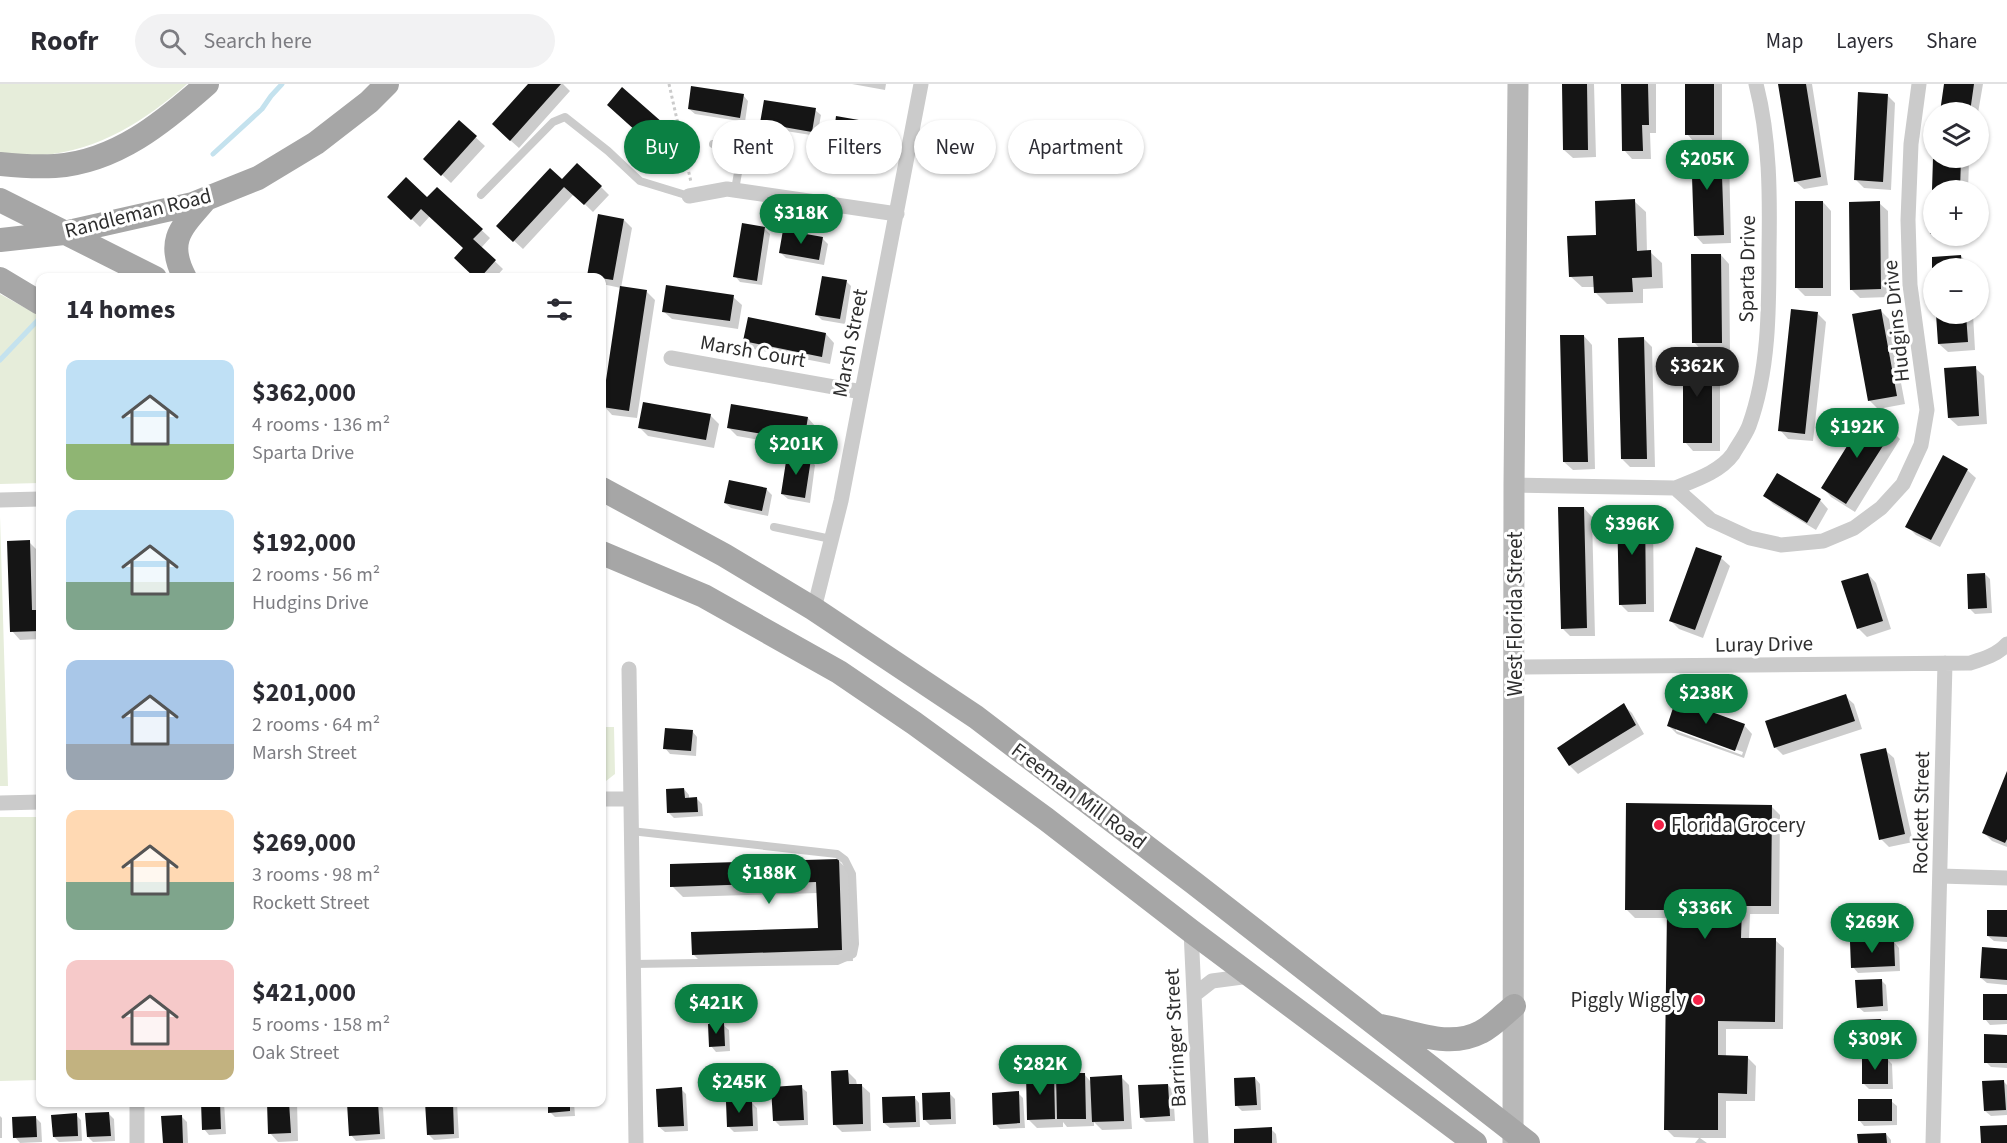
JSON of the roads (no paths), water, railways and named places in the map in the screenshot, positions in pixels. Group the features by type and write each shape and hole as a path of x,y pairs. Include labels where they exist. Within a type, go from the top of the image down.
{"main road":[{"path":"0,164 27,167 58,166 117,151 177,111 207,84"},
{"name":"Randleman Road","path":"0,240 64,233 193,204 206,199 258,178 316,143 369,102 387,84"},
{"name":"West Florida Street","path":"1518,84 1514,1006 1518,1139"},
{"path":"182,273 175,254 177,237 186,222 206,199"},
{"path":"0,200 145,273"},
{"path":"0,279 36,301"},
{"name":"Freeman Mill Road","path":"606,491 724,555 814,609 976,717 1377,1026 1518,1139"},
{"name":"Freeman Mill Road","path":"606,555 704,596 839,672 914,723 1046,819 1250,976 1475,1143"},
{"path":"1377,1026 1432,1038 1458,1039 1481,1032 1514,1006"}],"street":[{"name":"Marsh Street","path":"814,609 841,501 921,84"},
{"name":"Sparta Drive","path":"1675,489 1708,474 1731,456 1748,428 1762,378 1769,309 1770,192 1761,104 1756,84"},
{"name":"Hudgins Drive","path":"1675,489 1711,519 1750,538 1781,545 1823,541 1854,528 1881,508 1903,484 1921,445 1927,410 1910,285 1908,219 1911,144 1919,84"},
{"path":"692,196 731,190 897,214"},
{"name":"Marsh Court","path":"671,357 862,392"},
{"path":"1515,485 1675,489"},
{"path":"0,500 36,499"},
{"name":"Luray Drive","path":"1515,667 1970,663 1985,659 2002,650 2007,644"},
{"name":"Rockett Street","path":"1933,1143 1946,663"},
{"path":"629,669 636,1143"},
{"path":"606,799 631,799"},
{"path":"0,803 36,802"},
{"path":"1941,876 2007,878"},
{"name":"Barringer Street","path":"1191,931 1201,1143"},
{"path":"1194,995 1212,981 1250,976"},
{"path":"137,1107 137,1143"}],"lane":[{"path":"481,195 553,122 565,117 640,181 692,196"},
{"path":"731,190 735,174"},
{"path":"774,527 831,539"},
{"path":"631,831 837,854 845,860 852,874 855,944 852,954 837,961 633,964"}],"waterway":[{"path":"213,154 262,109 282,84"},
{"path":"0,360 36,322"}],"place":[{"name":"Florida Grocery","path":"1659,825"},
{"name":"Piggly Wiggly","path":"1698,1000"}]}
